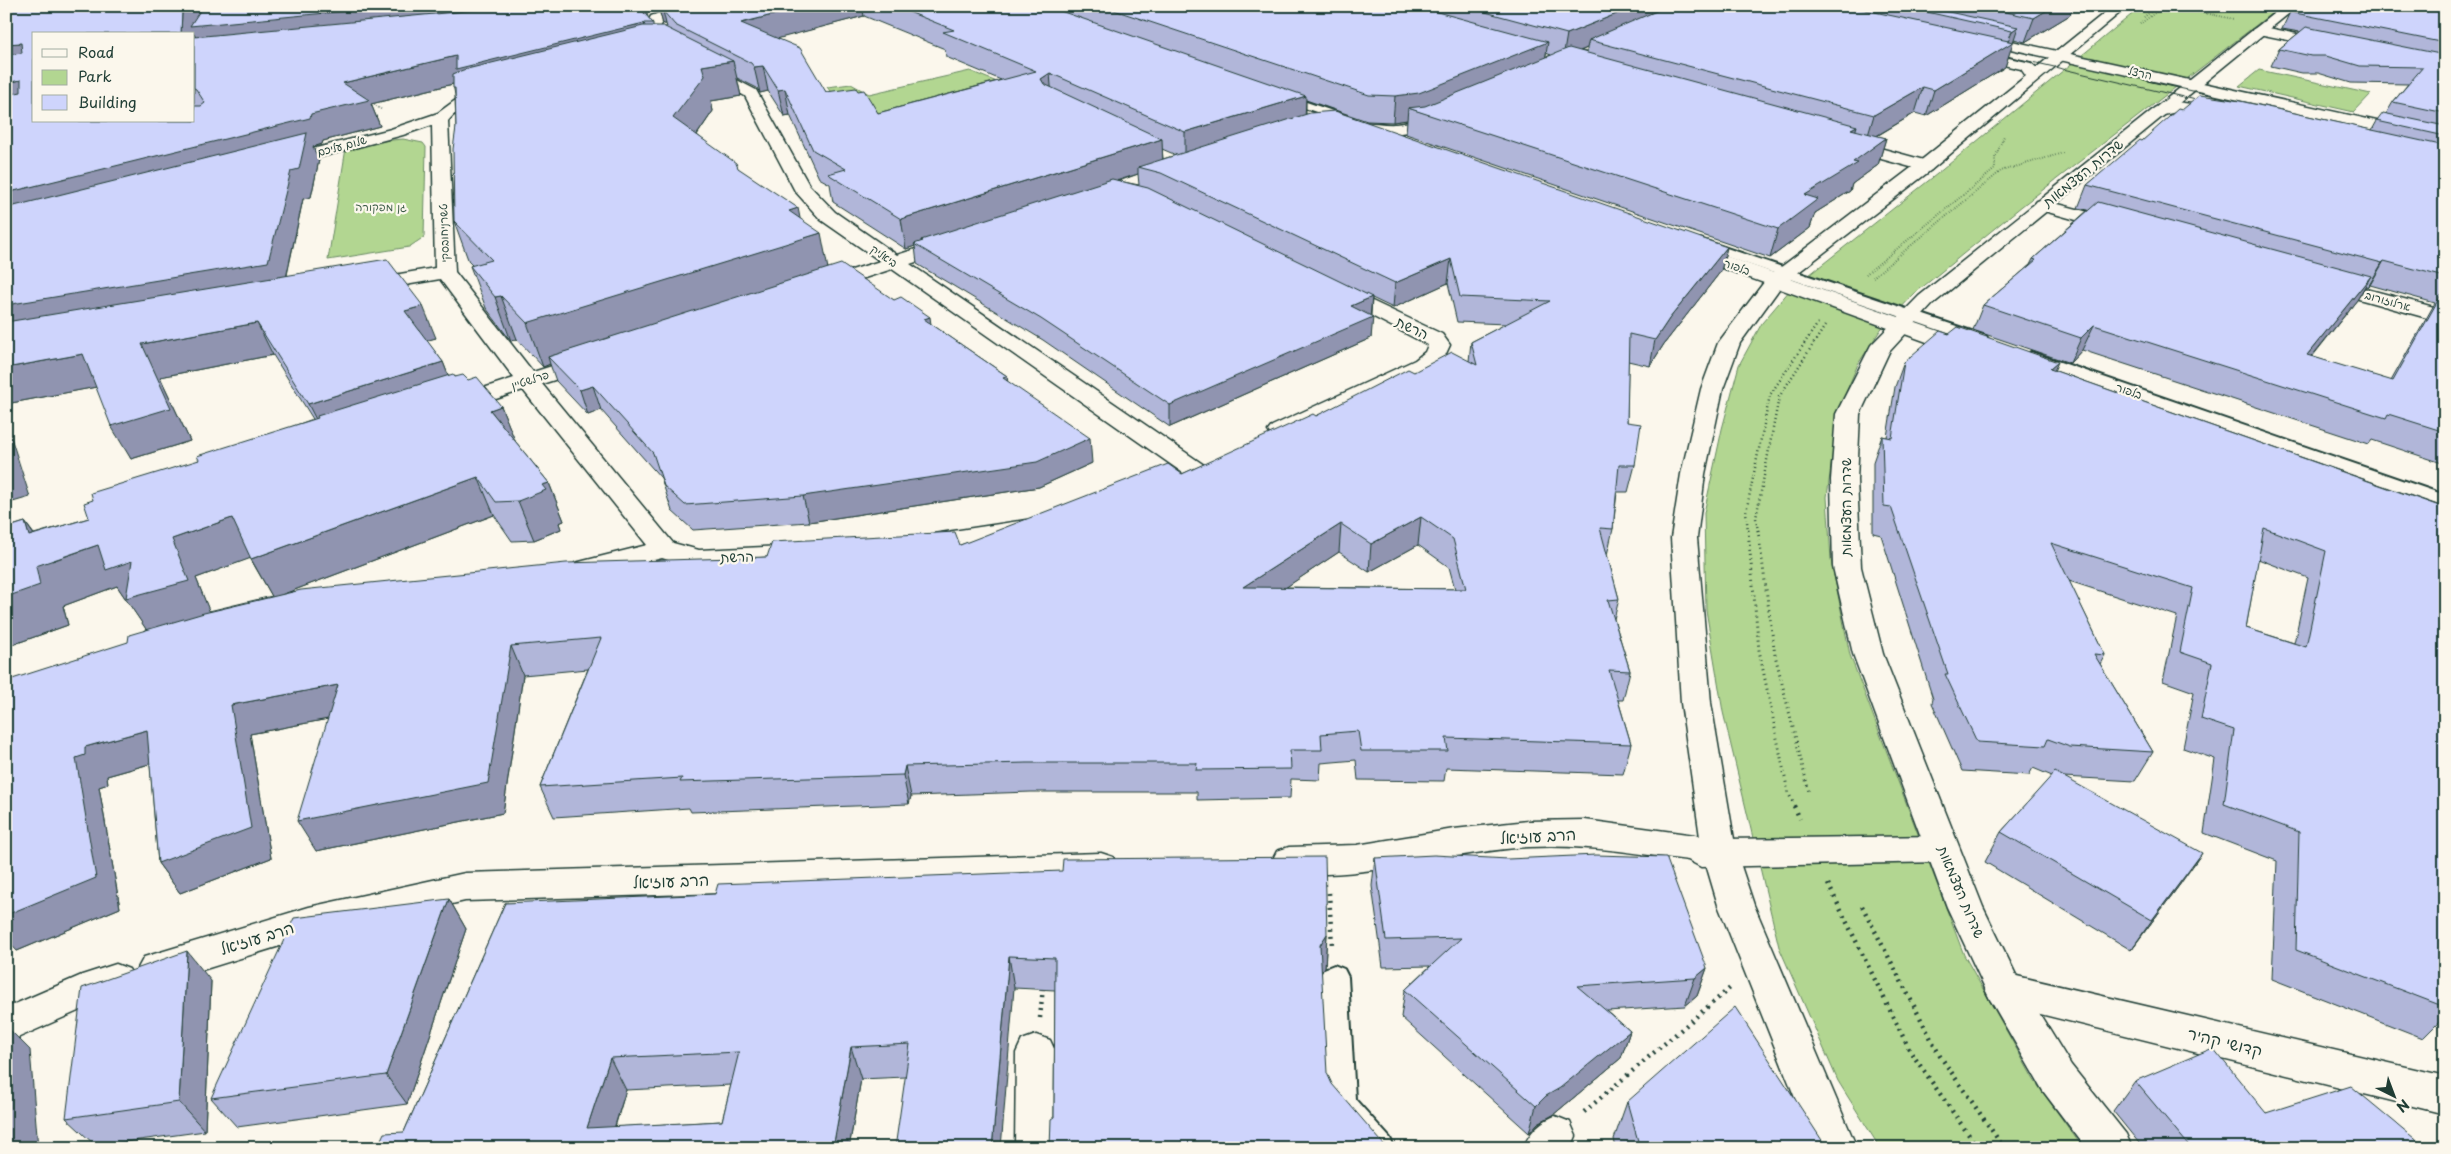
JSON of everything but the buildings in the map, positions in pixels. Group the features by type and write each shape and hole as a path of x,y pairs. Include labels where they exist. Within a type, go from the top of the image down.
{"street":[{"path":"1836,1148 1736,905 1719,851 1696,703 1684,538 1693,474 1712,389 1729,343 1780,276 1925,166 2033,76 2122,6"},
{"name":"שדרות העצמאות","path":"2111,1148 2057,1078 2004,990 1942,849 1868,654 1847,566 1844,480 1848,414 1879,350 1926,300 2160,110 2194,85 2259,30 2292,6"},
{"path":"643,14 689,7"},
{"name":"ביאליק","path":"689,7 656,19 652,26 676,54 751,93 801,187 828,216 894,263 1204,466 1167,482"},
{"path":"2259,30 2347,48"},
{"name":"הרצל","path":"1960,34 2445,141"},
{"path":"1952,49 2026,66 2033,72 2033,76"},
{"path":"651,53 676,54"},
{"path":"444,116 458,103 506,90"},
{"path":"1271,97 1341,126 1401,143"},
{"path":"2160,110 2183,108 2241,117"},
{"path":"1306,128 1341,126 1377,130 1407,130 1457,110"},
{"name":"שלום עליכם","path":"261,167 397,132 444,116"},
{"name":"טשרניחובסקי","path":"444,116 440,121 445,272 528,381 664,549"},
{"path":"1830,139 1925,166"},
{"path":"2043,205 2138,232"},
{"path":"800,293 967,239"},
{"name":"בלפור","path":"1679,240 2005,355 2445,520"},
{"path":"347,289 445,272"},
{"name":"ארלוזורוב","path":"2309,279 2445,317"},
{"name":"הרשת","path":"1258,441 1422,365 1435,355 1439,345 1434,339 1321,283"},
{"name":"פרלשטיין","path":"433,412 612,354"},
{"path":"894,546 932,543 1045,525"},
{"path":"555,574 591,568 664,549"},
{"name":"הרשת","path":"664,549 682,556 699,558 828,551"},
{"name":"הרב עוזיאל","path":"1342,860 1454,842 1528,834 1585,833 1719,851"},
{"name":"הרב עוזיאל","path":"1606,866 1719,851 1942,849"},
{"name":"הרב עוזיאל","path":"1259,862 1342,860 1483,870"},
{"name":"הרב עוזיאל","path":"6,1026 95,986 309,922 465,887 1132,866"},
{"name":"קדושי קהיר","path":"2004,990 2445,1095"},
{"path":"1036,1053 1036,1148"}],"lane":[{"path":"1271,97 1377,130 1401,143"},
{"name":"בלפור","path":"2005,355 2445,501"},
{"path":"1334,977 1341,1104 1379,1148"}],"path":[{"path":"2171,6 2234,19"},
{"path":"1868,280 2001,171 2066,152"},
{"path":"1809,792 1775,655 1756,518 1779,397 1826,325"},
{"path":"1334,977 1342,860"},
{"path":"1862,906 1940,1056 2004,1148"},
{"path":"1549,1142 1760,963"},
{"path":"1036,1053 1043,985"}],"green space":[{"path":"2142,6 2281,6 2022,206 1914,294 1881,329 1858,364 1838,411 1827,497 1831,560 1850,655 1964,955 2034,1080 2083,1148 1880,1148 1838,1081 1779,947 1723,712 1706,610 1704,513 1722,429 1739,365 1762,323 1790,290 1937,174"},
{"path":"2259,70 2371,94 2354,112 2239,86"},
{"path":"970,71 1038,99 850,117 827,87 851,84 869,94"},
{"name":"גן מפקורה","path":"403,139 423,143 426,147 424,237 409,247 328,260 346,148 372,142"}],"tram line":[{"path":"1994,53 2209,103"},
{"path":"2147,81 2247,103"}]}
